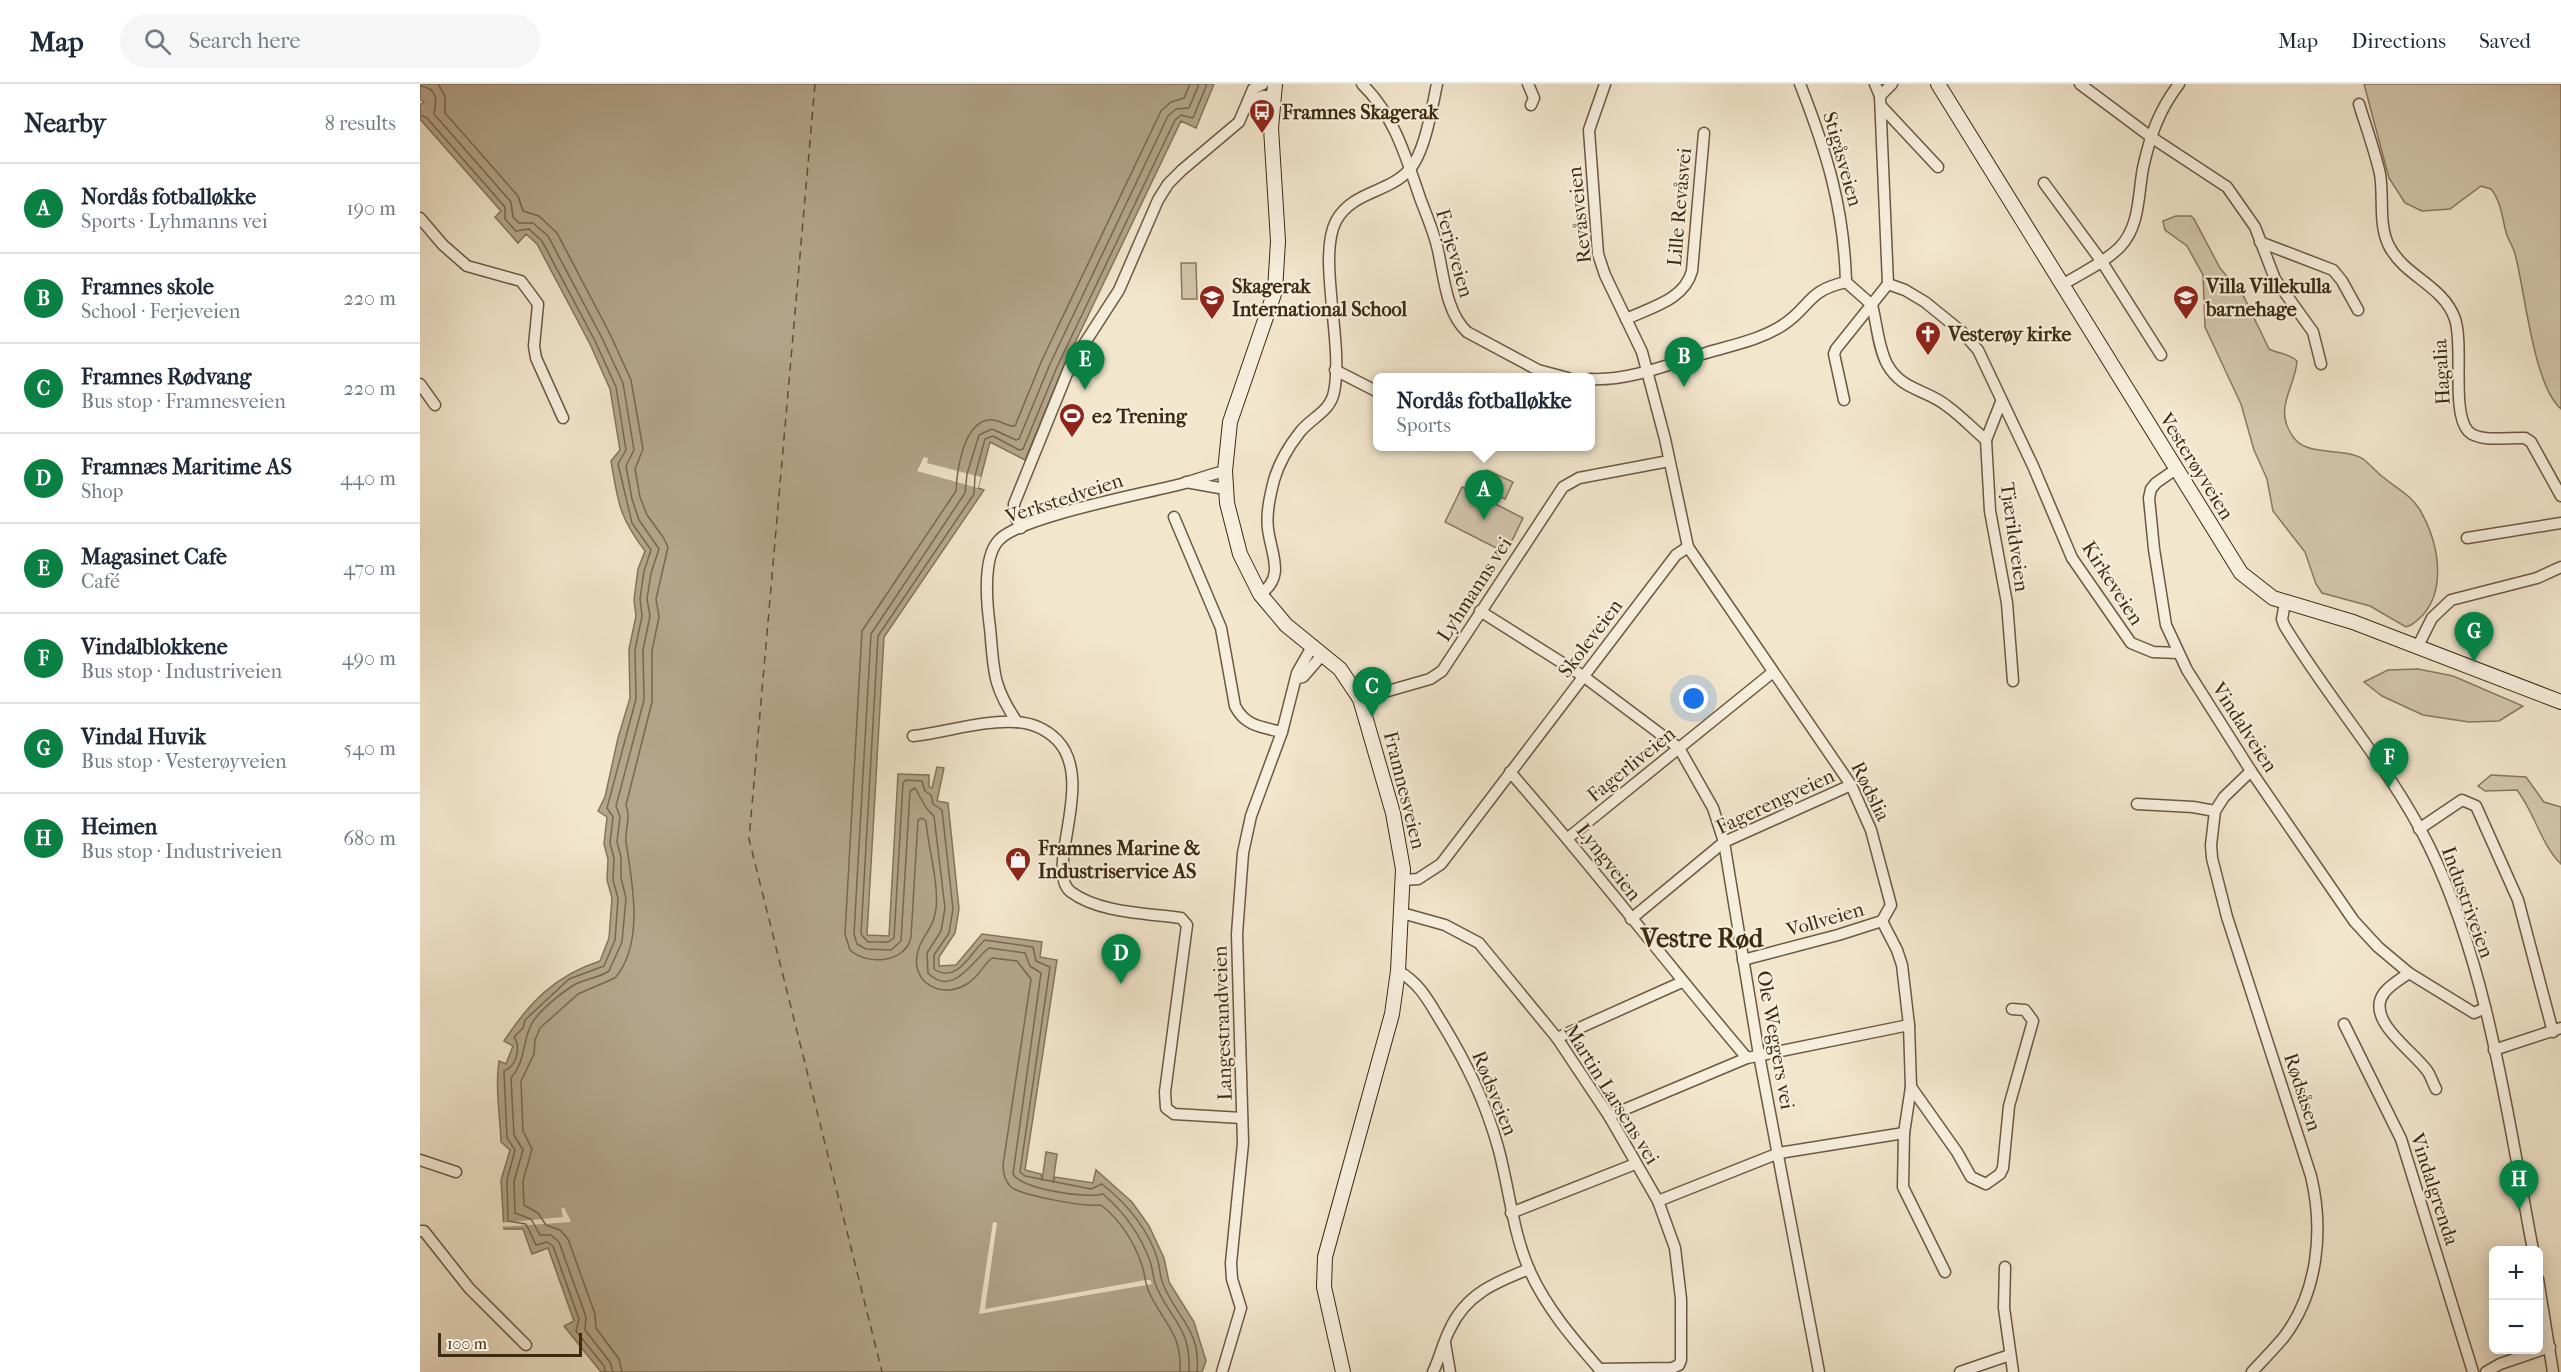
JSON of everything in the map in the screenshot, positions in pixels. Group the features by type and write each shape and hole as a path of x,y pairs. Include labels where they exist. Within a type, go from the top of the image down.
{"main road":[{"name":"Vesterøyveien","path":"1938,84 2241,573 2259,590 2286,603 2337,616 2561,702"},
{"name":"Framnesveien","path":"1274,90 1271,128 1278,241 1275,291 1270,313 1237,394 1230,422 1225,489 1240,554 1260,594 1280,619 1318,650 1350,681 1360,699 1393,813 1403,880 1398,971 1387,1037 1325,1257 1324,1287 1343,1372"}],"street":[{"path":"1021,528 1014,514 1014,504 1059,392 1070,366 1119,290 1158,200 1168,184 1182,170 1239,122 1253,89 1263,84"},
{"name":"Ferjeveien","path":"1362,84 1380,103 1401,143 1437,245 1451,307 1460,325 1467,332 1538,370 1549,373"},
{"path":"1260,594 1272,586 1276,575 1268,529 1268,507 1274,478 1300,432 1330,404 1334,391 1335,320 1330,237 1344,209 1357,198 1401,177 1410,169 1419,154 1437,84"},
{"path":"1528,84 1534,98 1531,105"},
{"name":"Revåsveien","path":"1605,84 1589,130 1598,254 1605,275 1648,370"},
{"name":"Stigåsveien","path":"1800,84 1822,141 1840,204 1846,282"},
{"path":"1844,400 1834,354 1888,284 1880,101 1875,84"},
{"path":"1880,101 1892,84"},
{"path":"2080,84 2151,137 2227,187 2255,227 2275,279 2313,332 2321,364"},
{"path":"2062,285 2102,262 2120,247 2132,229 2151,137 2160,111 2179,84"},
{"path":"1249,101 1274,90"},
{"path":"1880,101 1938,167"},
{"name":"Hagalia","path":"2359,104 2380,173 2382,221 2387,243 2404,265 2441,295 2454,318 2458,332 2463,425 2469,433 2477,436 2525,438 2531,442 2561,496"},
{"name":"Lille Revåsvei","path":"1626,318 1675,296 1684,290 1689,282 1692,271 1704,133"},
{"path":"2044,183 2102,262 2162,355"},
{"path":"420,218 443,245 467,266 521,281 538,304 534,346 536,358 563,418"},
{"path":"2260,242 2333,270 2342,281 2358,310"},
{"path":"1595,379 1615,378 1648,370 1765,335 1785,324 1824,287 1846,282 1872,305 1882,351 1888,365 1899,378 1910,389 1929,394 1948,406 1986,440"},
{"name":"Kirkeveien","path":"1888,284 1905,290 1926,302 1962,332 1987,365 2001,402 2033,466 2072,558 2131,643 2153,652 2178,653"},
{"path":"1335,370 1373,390"},
{"path":"1648,370 1688,546"},
{"path":"420,384 435,405"},
{"name":"Tjærildveien","path":"2001,402 1986,440 1990,511 2007,603 2013,681"},
{"name":"Lyhmanns vei","path":"1360,699 1437,675 1563,487 1579,478 1670,461"},
{"name":"Vindalveien","path":"2176,469 2151,489 2149,498 2160,594 2166,625 2178,653 2251,771 2354,921 2378,947 2409,973 2474,1013 2485,1008"},
{"name":"Verkstedveien","path":"1017,722 1001,697 996,684 987,584 993,548 1007,533 1021,528 1125,497 1225,471"},
{"name":"Verkstedveien","path":"1186,482 1225,489"},
{"path":"1174,517 1221,628 1235,706 1240,717 1252,725 1282,732"},
{"path":"2467,538 2561,523"},
{"name":"Rødslia","path":"1688,546 1851,785 1871,830 1891,905 1881,921"},
{"name":"Skoleveien","path":"1403,880 1418,879 1441,864 1676,555 1688,546"},
{"path":"2418,646 2432,618 2451,600 2537,578 2561,567"},
{"name":"Industriveien","path":"2286,603 2282,619 2289,633 2400,795 2429,846 2467,942 2494,1050 2532,1246"},
{"name":"Ole Weggers vei","path":"1480,611 1583,676 1678,748 1713,808 1724,842 1759,1055 1819,1372"},
{"name":"Langestrandveien","path":"1222,1372 1240,1308 1232,1280 1231,1263 1243,1143 1238,945 1239,892 1247,829 1282,732 1290,698 1298,678 1297,674 1318,650"},
{"name":"Fagerliveien","path":"1568,838 1773,672"},
{"path":"913,736 1017,722 1038,727 1054,738 1066,752 1073,769 1074,783 1063,869 1064,885 1071,892 1103,906 1181,918 1187,925 1165,1092 1164,1102 1168,1112 1242,1118"},
{"path":"2138,804 2193,807 2215,811 2224,797 2251,771"},
{"name":"Lyngveien","path":"1510,772 1568,838 1682,982 1747,1058"},
{"name":"Fagerengveien","path":"1631,919 1724,842 1851,785"},
{"path":"2419,829 2462,800 2476,806 2518,900 2557,1030 2494,1050"},
{"name":"Rødsåsen","path":"2215,811 2211,845 2215,875 2311,1176 2317,1210 2317,1243 2304,1303 2284,1336 2252,1372"},
{"name":"Martin Larsens vei","path":"1402,912 1445,925 1479,943 1557,1038 1609,1116 1658,1201 1675,1248 1679,1268 1682,1360 1679,1365 1672,1368 1600,1371"},
{"path":"1881,921 1897,950 1902,965 1909,1025 1911,1087 1904,1132 1902,1187 1945,1272"},
{"name":"Vollveien","path":"1743,960 1881,921"},
{"name":"Rødsveien","path":"1398,971 1414,980 1423,992 1471,1071 1498,1149 1511,1213 1529,1269 1562,1326 1600,1371"},
{"path":"2409,973 2386,990 2380,1000 2380,1011 2388,1030 2428,1072 2436,1089"},
{"path":"1557,1038 1682,982"},
{"path":"1911,1087 1957,1152 1971,1177 1986,1184 1995,1179 2003,1168 2009,1106 2032,1021 2025,1010 2012,1009"},
{"name":"Vindalgrenda","path":"2344,1024 2401,1139 2473,1372"},
{"path":"1609,1116 1747,1058 1909,1025"},
{"path":"1658,1201 1779,1153 1904,1132"},
{"path":"420,1160 456,1172"},
{"path":"1511,1213 1635,1164"},
{"path":"420,1231 424,1231 469,1288 526,1345"},
{"path":"2005,1267 2004,1308 2013,1372"},
{"path":"1433,1372 1458,1315 1476,1295 1497,1280 1529,1269"},
{"path":"2542,1300 2553,1372"},
{"path":"1445,1342 1450,1372"},
{"path":"2491,1371 2550,1347"},
{"path":"1960,1372 2010,1355"}],"shaded area":[{"path":"2364,84 2561,84 2561,409 2551,397 2543,380 2531,336 2515,254 2507,235 2501,209 2491,189 2481,186 2450,209 2422,211 2405,203 2389,178"},
{"path":"2176,216 2191,216 2194,219 2220,268 2244,297 2269,349 2291,356 2297,361 2285,408 2288,428 2294,438 2308,448 2346,453 2363,459 2408,496 2420,510 2433,539 2438,571 2432,601 2411,625 2406,627 2370,606 2322,593 2316,584 2305,552 2273,511 2267,479 2254,450 2241,404 2205,327 2203,275 2187,246 2165,230 2163,221"},
{"path":"1181,263 1196,263 1197,299 1182,299"},
{"path":"1487,470 1513,482 1505,499 1479,487"},
{"path":"1462,487 1523,518 1506,553 1445,522"},
{"path":"2418,669 2453,676 2523,706 2499,721 2469,722 2423,715 2382,696 2364,682 2388,670"},
{"path":"2491,775 2526,777 2544,802 2561,807 2561,864 2548,847 2529,808 2517,790 2485,791 2478,786"}],"water":[{"path":"420,84 1214,84 1196,128 1181,121 1062,370 1025,460 990,442 978,488 984,490 884,637 867,935 889,936 898,774 929,775 929,787 932,788 937,767 944,768 937,801 948,803 959,909 955,933 939,957 939,966 956,965 982,934 1042,942 1040,957 1057,960 1025,1170 1041,1174 1042,1181 1046,1152 1057,1154 1053,1183 1055,1177 1093,1183 1096,1170 1132,1202 1149,1226 1164,1258 1169,1282 1194,1322 1206,1361 1202,1372 601,1372 564,1326 574,1321 548,1248 532,1254 523,1229 504,1229 501,1180 510,1150 501,1142 498,1071 499,1061 506,1064 513,1046 504,1041 544,992 569,974 600,961 609,938 612,898 607,880 608,859 604,844 607,817 598,811 605,797 618,738 630,698 629,649 636,616 634,600 638,569 645,551 630,528 618,499 611,461 620,450 610,389 590,344 537,244 526,234 518,243 495,217 501,211 420,119 420,105 424,102 420,99"}],"pier":[{"path":"924,457 928,458 927,463 981,477 978,488 917,471"},
{"path":"564,1207 571,1222 500,1227 499,1223 563,1217 561,1209"},
{"path":"993,1222 997,1223 985,1309 1146,1280 1150,1280 1152,1284 979,1314"}],"ferry route":[{"path":"815,84 749,839 882,1372"}],"place":[{"name":"Framnes Skagerak","path":"1262,135"},
{"name":"Skagerak International School","path":"1212,321"},
{"name":"Villa Villekulla barnehage","path":"2186,321"},
{"name":"Vesterøy kirke","path":"1928,357"},
{"name":"Framnes skole","path":"1684,387"},
{"name":"Magasinet Cafe","path":"1085,390"},
{"name":"e2 Trening","path":"1072,439"},
{"name":"Nordås fotballøkke","path":"1484,520"},
{"name":"Vindal Huvik","path":"2474,662"},
{"name":"Framnes Rødvang","path":"1372,717"},
{"name":"Vindalblokkene","path":"2389,788"},
{"name":"Framnes Marine & Industriservice AS","path":"1018,883"},
{"name":"Framnæs Maritime AS","path":"1121,984"},
{"name":"Heimen","path":"2519,1210"}],"district":[{"name":"Vestre Rød","path":"1702,938"}]}
